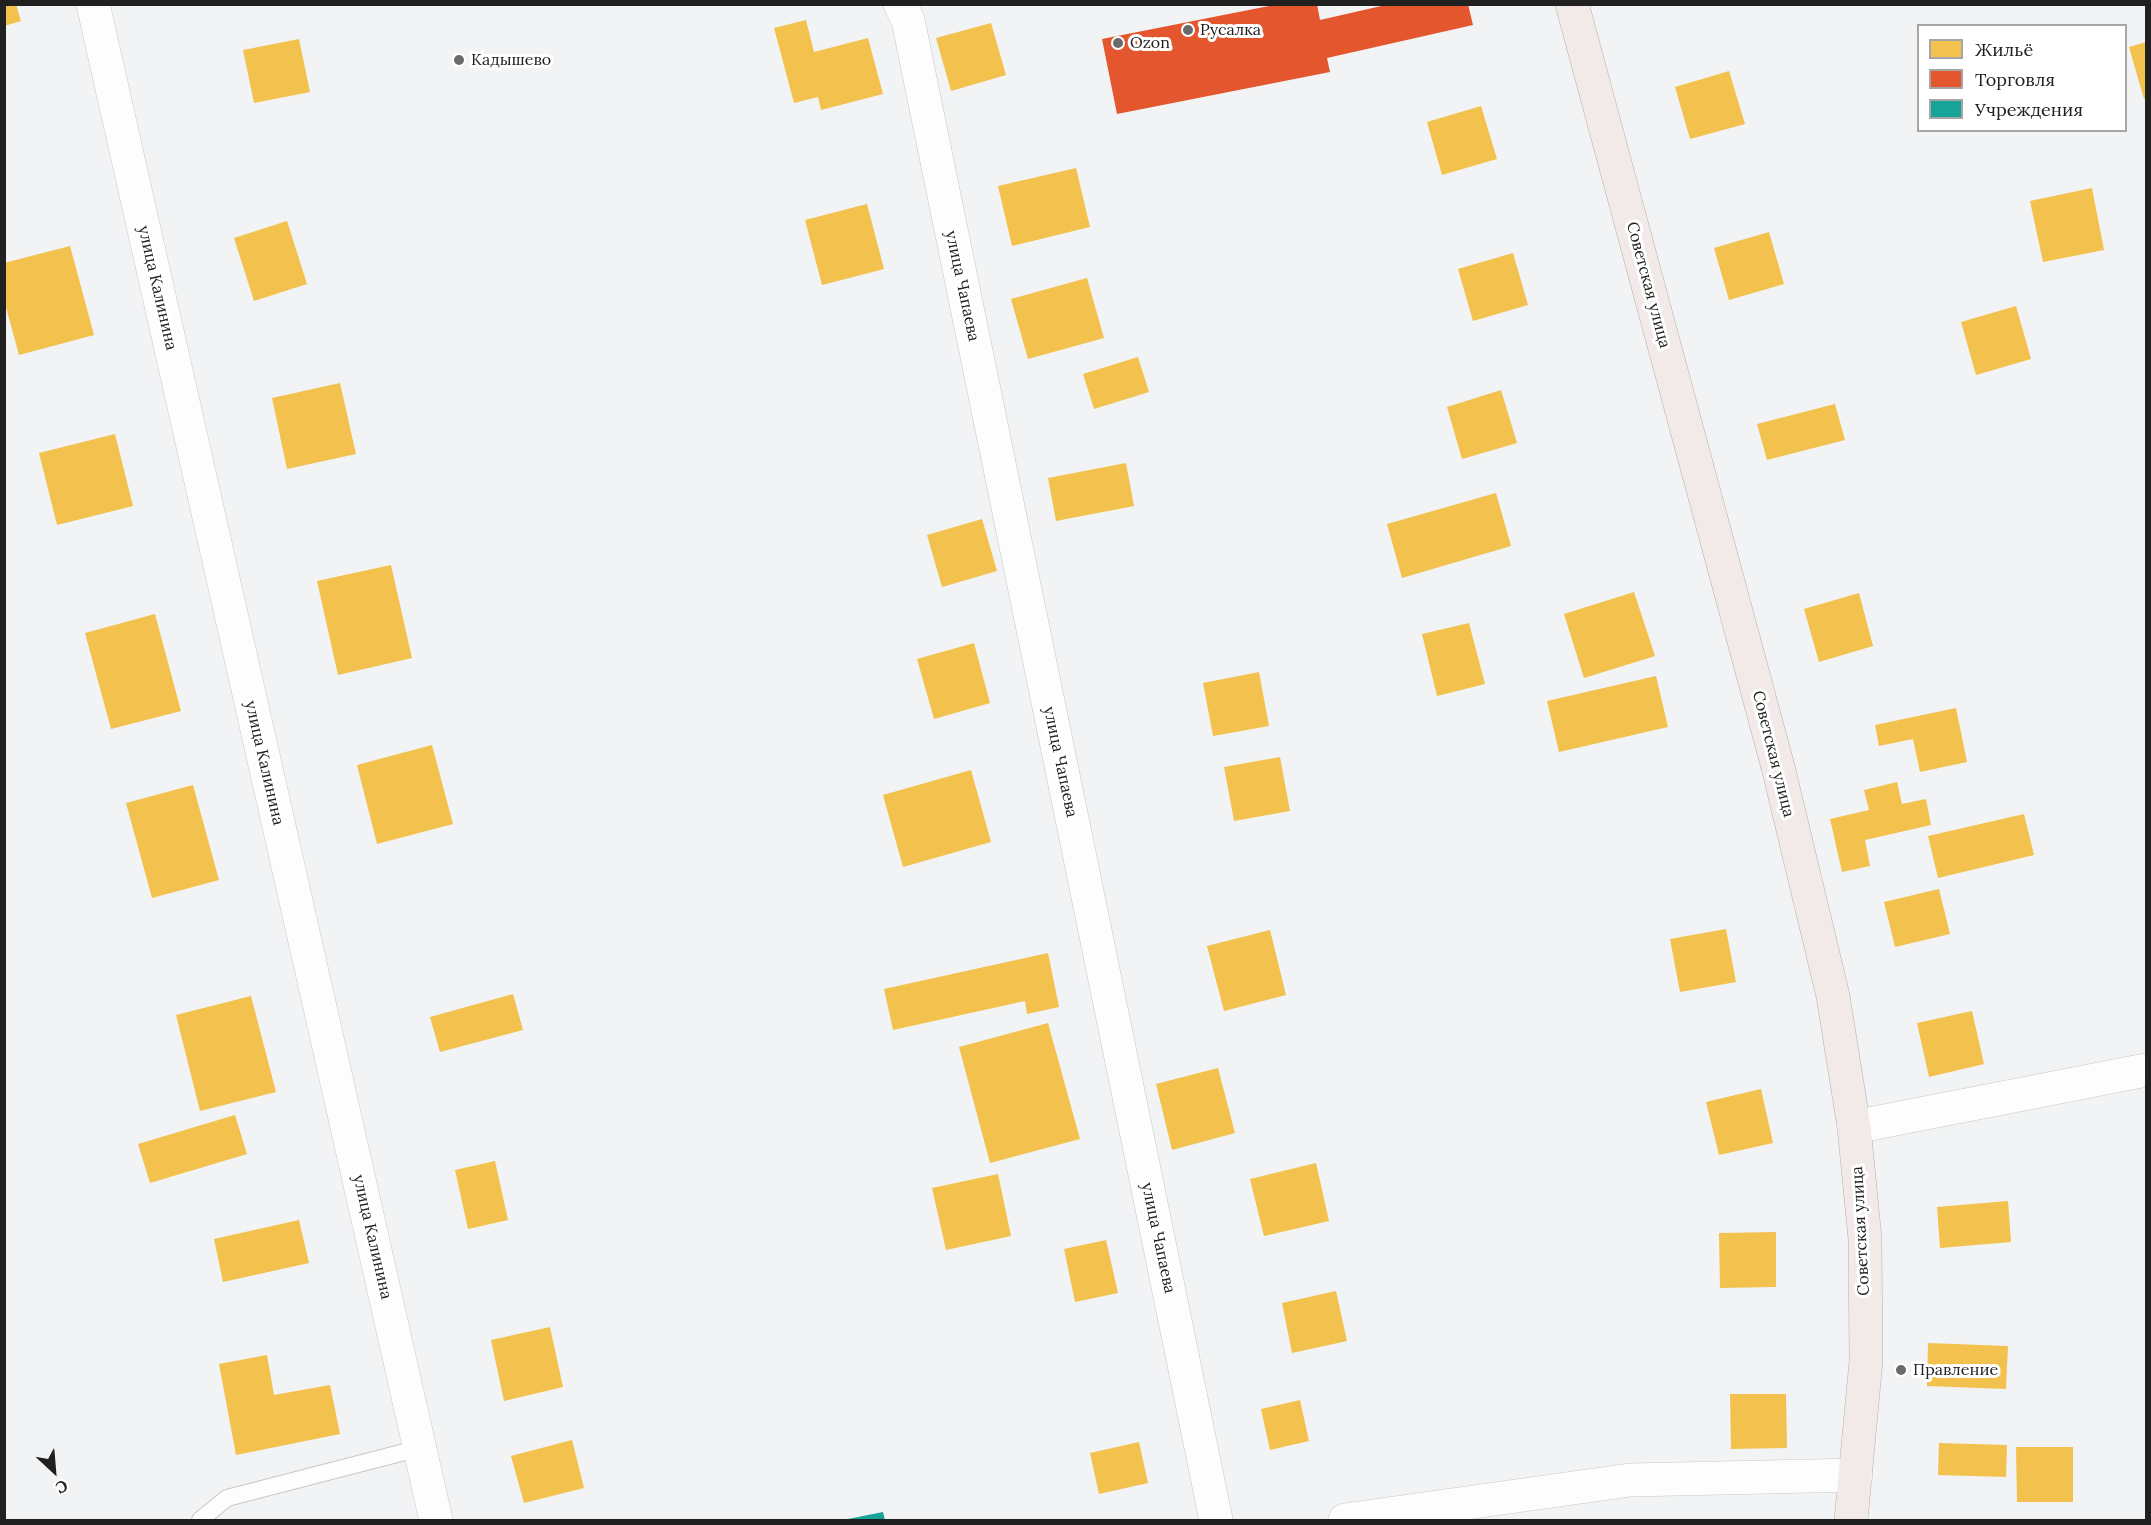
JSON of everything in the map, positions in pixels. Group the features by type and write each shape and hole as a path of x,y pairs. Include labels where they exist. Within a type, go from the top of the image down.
{"main road":[{"name":"Советская улица","path":"1572,4 1778,767 1833,996 1854,1127 1865,1239 1866,1361 1851,1521"}],"street":[{"name":"улица Калинина","path":"93,4 436,1521"},
{"name":"улица Чапаева","path":"900,4 908,20 1216,1521"},
{"path":"1854,1127 2146,1070"},
{"path":"1345,1521 1629,1480 1857,1475"}],"lane":[{"path":"200,1521 227,1498 420,1448"}],"building: Жильё":[{"path":"4,4 16,4 21,21 4,26"},
{"path":"806,20 814,52 868,38 883,94 821,110 818,97 794,103 774,28"},
{"path":"991,23 1006,75 951,91 936,38"},
{"path":"299,39 310,92 254,103 243,50"},
{"path":"2146,42 2146,98 2144,99 2129,47"},
{"path":"1729,71 1745,124 1690,139 1675,87"},
{"path":"1481,106 1497,159 1442,175 1427,122"},
{"path":"1076,168 1090,227 1012,246 998,186"},
{"path":"2092,188 2104,250 2043,262 2030,201"},
{"path":"867,204 884,269 822,285 805,220"},
{"path":"287,221 307,284 254,301 234,238"},
{"path":"1769,232 1784,284 1729,300 1714,248"},
{"path":"70,246 94,335 19,355 4,300 4,263"},
{"path":"1513,253 1528,305 1473,321 1458,269"},
{"path":"1087,278 1104,338 1028,359 1011,299"},
{"path":"2016,306 2031,359 1976,375 1961,322"},
{"path":"1138,357 1149,392 1094,409 1083,374"},
{"path":"340,383 356,454 287,469 272,398"},
{"path":"1501,390 1517,443 1462,459 1447,407"},
{"path":"1835,404 1845,440 1767,460 1757,424"},
{"path":"115,434 133,506 57,525 39,453"},
{"path":"1126,463 1134,506 1056,521 1048,478"},
{"path":"1496,493 1511,546 1402,578 1387,524"},
{"path":"982,519 997,571 942,587 927,535"},
{"path":"391,565 412,658 338,675 317,581"},
{"path":"1634,592 1655,656 1584,678 1564,614"},
{"path":"1859,593 1873,646 1819,662 1804,609"},
{"path":"155,614 181,711 111,729 85,633"},
{"path":"1469,623 1485,684 1437,696 1422,634"},
{"path":"974,643 990,703 934,719 917,659"},
{"path":"1259,672 1269,726 1213,736 1203,683"},
{"path":"1656,676 1668,727 1559,752 1547,701"},
{"path":"1956,708 1967,762 1920,772 1913,739 1879,746 1875,725"},
{"path":"432,745 453,824 377,844 357,765"},
{"path":"1280,757 1290,811 1234,821 1224,767"},
{"path":"971,770 991,842 903,867 883,795"},
{"path":"1897,782 1902,804 1926,799 1931,825 1865,840 1870,866 1842,872 1830,819 1869,810 1864,790"},
{"path":"193,785 219,880 152,898 126,803"},
{"path":"2024,814 2034,855 1938,878 1928,836"},
{"path":"1939,889 1950,934 1895,947 1884,902"},
{"path":"1726,929 1736,982 1680,992 1670,939"},
{"path":"1270,930 1286,995 1224,1011 1207,946"},
{"path":"1048,953 1059,1007 1027,1014 1025,1001 893,1030 884,989"},
{"path":"513,994 523,1030 440,1052 430,1017"},
{"path":"251,996 276,1092 200,1111 176,1015"},
{"path":"1972,1011 1984,1064 1929,1077 1917,1023"},
{"path":"1048,1023 1080,1139 990,1163 959,1047"},
{"path":"1218,1068 1235,1133 1172,1150 1156,1084"},
{"path":"1761,1089 1773,1143 1719,1155 1706,1102"},
{"path":"235,1115 247,1154 150,1183 138,1144"},
{"path":"495,1161 508,1220 468,1229 455,1170"},
{"path":"1316,1163 1329,1221 1264,1236 1250,1179"},
{"path":"998,1174 1011,1236 946,1250 932,1188"},
{"path":"2008,1201 2011,1242 1940,1248 1937,1207"},
{"path":"299,1220 309,1263 223,1282 214,1239"},
{"path":"1776,1232 1776,1287 1720,1288 1719,1233"},
{"path":"1106,1240 1118,1293 1075,1302 1064,1249"},
{"path":"1336,1291 1347,1341 1292,1353 1282,1303"},
{"path":"550,1327 563,1387 504,1401 491,1340"},
{"path":"1928,1343 2008,1346 2006,1389 1927,1386"},
{"path":"267,1355 274,1395 330,1385 340,1434 236,1455 219,1364"},
{"path":"1730,1394 1786,1394 1787,1448 1731,1449"},
{"path":"1300,1400 1309,1441 1270,1450 1261,1409"},
{"path":"572,1440 584,1488 524,1503 511,1456"},
{"path":"1139,1442 1148,1483 1099,1494 1090,1453"},
{"path":"1939,1443 2007,1445 2006,1477 1938,1475"},
{"path":"2016,1447 2073,1447 2073,1502 2017,1502"}],"building: Торговля":[{"path":"1279,4 1317,4 1320,20 1390,4 1468,4 1473,25 1327,58 1330,72 1117,114 1102,39"}],"building: Учреждения":[{"path":"883,1512 885,1520 848,1520 848,1519"}],"place":[{"name":"Русалка","path":"1188,30"},
{"name":"Ozon","path":"1118,43"},
{"name":"Кадышево","path":"459,60"},
{"name":"Правление","path":"1901,1370"}]}
